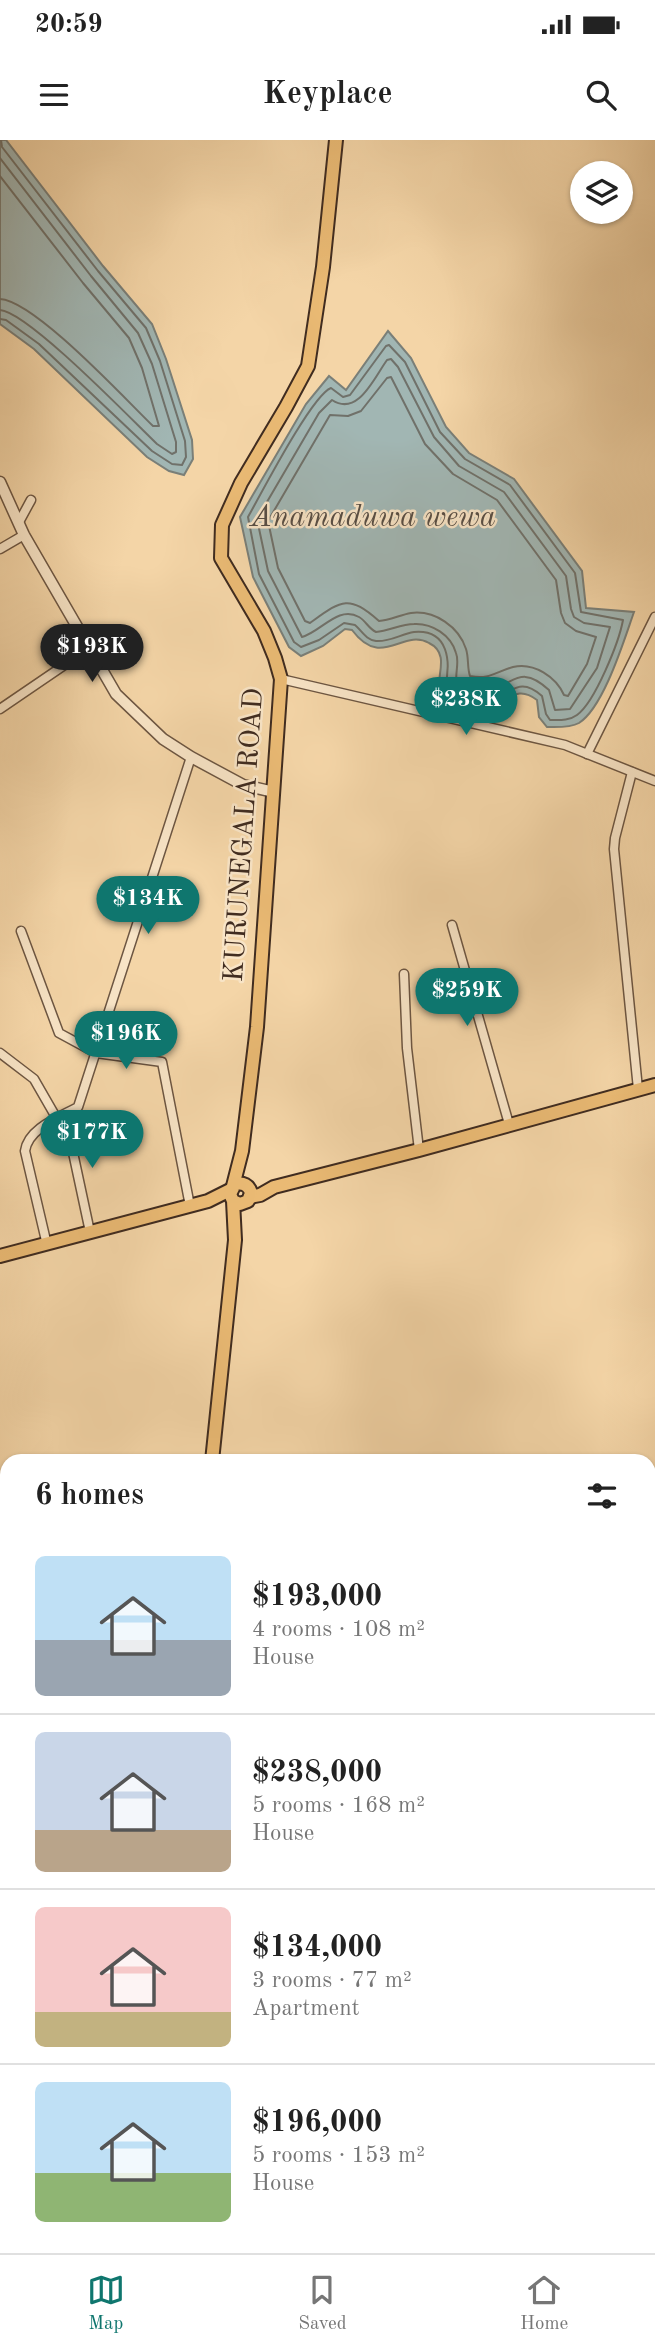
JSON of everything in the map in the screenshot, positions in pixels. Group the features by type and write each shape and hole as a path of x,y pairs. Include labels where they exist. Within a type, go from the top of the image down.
{"main road":[{"name":"KURUNEGALA ROAD","path":"235,1240 232,1192 242,1151 257,1027 281,679 264,631 221,558 222,525 241,482 308,366 323,267 336,140"},
{"path":"232,1192 240,1204 248,1195 274,1187 655,1085"},
{"name":"KURUNEGALA ROAD","path":"242,1151 248,1195"},
{"path":"0,1256 208,1201 232,1192 239,1183 248,1195"},
{"path":"213,1454 235,1240 248,1195"}],"street":[{"path":"0,482 24,535 116,694 163,739 191,757 243,785 274,792"},
{"path":"19,522 31,500"},
{"path":"0,549 24,535"},
{"path":"587,754 655,617"},
{"path":"0,709 88,649"},
{"path":"281,679 565,745 655,781"},
{"path":"47,1245 25,1151 27,1141 35,1132 78,1107 191,757"},
{"path":"632,772 614,849 638,1088"},
{"path":"452,925 509,1124"},
{"path":"21,931 59,1033 96,1053 162,1062 190,1206"},
{"path":"404,974 407,1048 419,1150"},
{"path":"0,1053 34,1079 61,1117 90,1231"}],"water":[{"path":"0,140 6,140 103,266 152,324 192,440 193,459 184,475 169,471 147,457 34,349 0,324"},
{"name":"Anamaduwa wewa","path":"388,331 411,358 446,427 469,453 514,479 582,571 586,608 634,612 605,688 597,703 579,723 547,727 539,717 537,700 523,693 488,706 442,697 439,691 441,657 437,649 419,640 382,648 373,647 352,630 345,629 323,646 301,656 289,647 253,577 240,517 306,404 329,376 346,390"}]}
